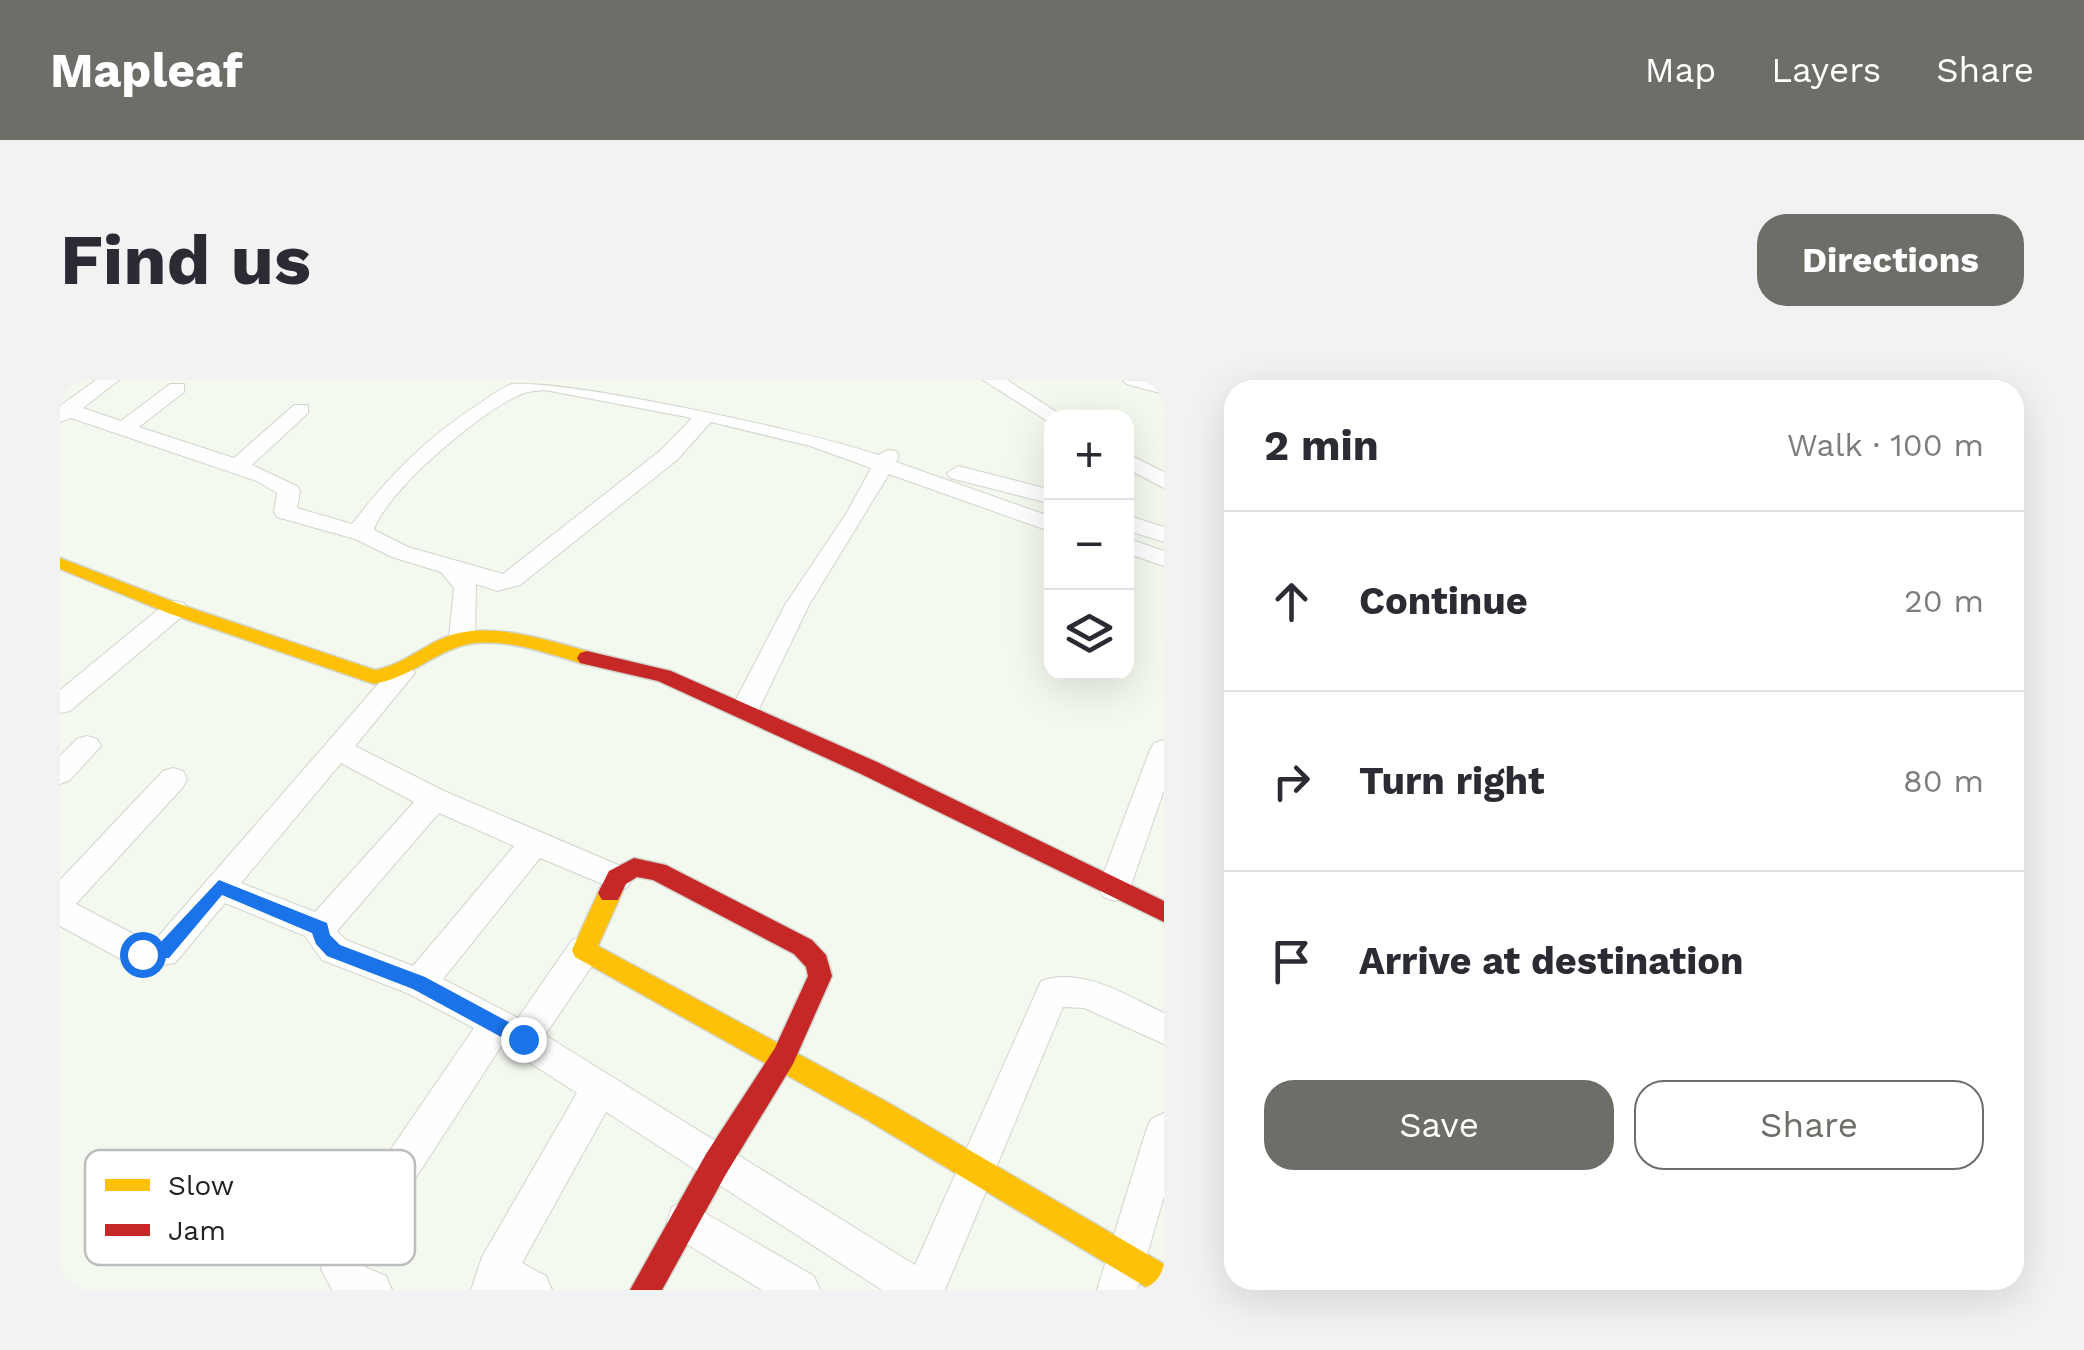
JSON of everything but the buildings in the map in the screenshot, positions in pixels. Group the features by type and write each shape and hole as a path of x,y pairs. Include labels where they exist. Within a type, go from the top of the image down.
{"street":[{"path":"64,413 109,380"},
{"path":"993,380 1044,411"},
{"path":"1133,380 1164,388"},
{"path":"363,534 362,526 430,448 516,389 530,384 574,386 817,441 1044,522"},
{"path":"124,428 177,388"},
{"path":"238,466 302,409"},
{"path":"64,413 124,428 238,466 286,486 289,496 285,512 327,527 363,534 400,552 497,584 510,580 670,455 706,415"},
{"path":"888,456 1044,495"},
{"path":"888,456 1044,514"},
{"path":"745,709 797,605 857,514 888,456"},
{"path":"1134,464 1164,481"},
{"path":"1134,525 1164,535"},
{"path":"1134,551 1164,562"},
{"path":"60,563 354,673 383,678 402,673 462,638 521,642 664,676 745,709 1164,912"},
{"path":"449,568 466,588 462,638"},
{"path":"60,704 175,609"},
{"path":"60,912 142,954 158,955 402,673"},
{"path":"60,772 87,746"},
{"path":"338,749 434,798 617,878"},
{"path":"1114,888 1164,750"},
{"path":"60,901 173,778"},
{"path":"320,928 434,798"},
{"path":"419,983 534,844"},
{"path":"415,1157 510,1031 584,950 617,878 634,867 658,872 803,947 817,962 820,976 784,1056 716,1164 645,1290"},
{"path":"219,887 320,928"},
{"path":"320,928 322,938 334,950 419,983 510,1031 921,1290 1053,991 1087,994 1164,1029"},
{"path":"584,950 784,1056 978,1167 1121,1274 1164,1281"},
{"path":"532,1290 492,1280 601,1086"},
{"path":"1121,1274 1164,1131"},
{"path":"686,1221 800,1290"},
{"path":"342,1265 352,1281 372,1290"}],"traffic: slow":[{"path":"60,563 175,609 374,677 401,670 449,643 473,637 523,643 587,658"},
{"path":"610,893 584,950 877,1111 1164,1281"}],"traffic: jam":[{"path":"587,658 664,676 869,768 1164,912"},
{"path":"610,893 617,878 634,867 658,872 803,947 817,962 820,976 784,1056 716,1164 645,1290"}],"route":[{"path":"142,954 162,953 219,887 320,928 322,938 334,950 419,983 523,1039"}]}
